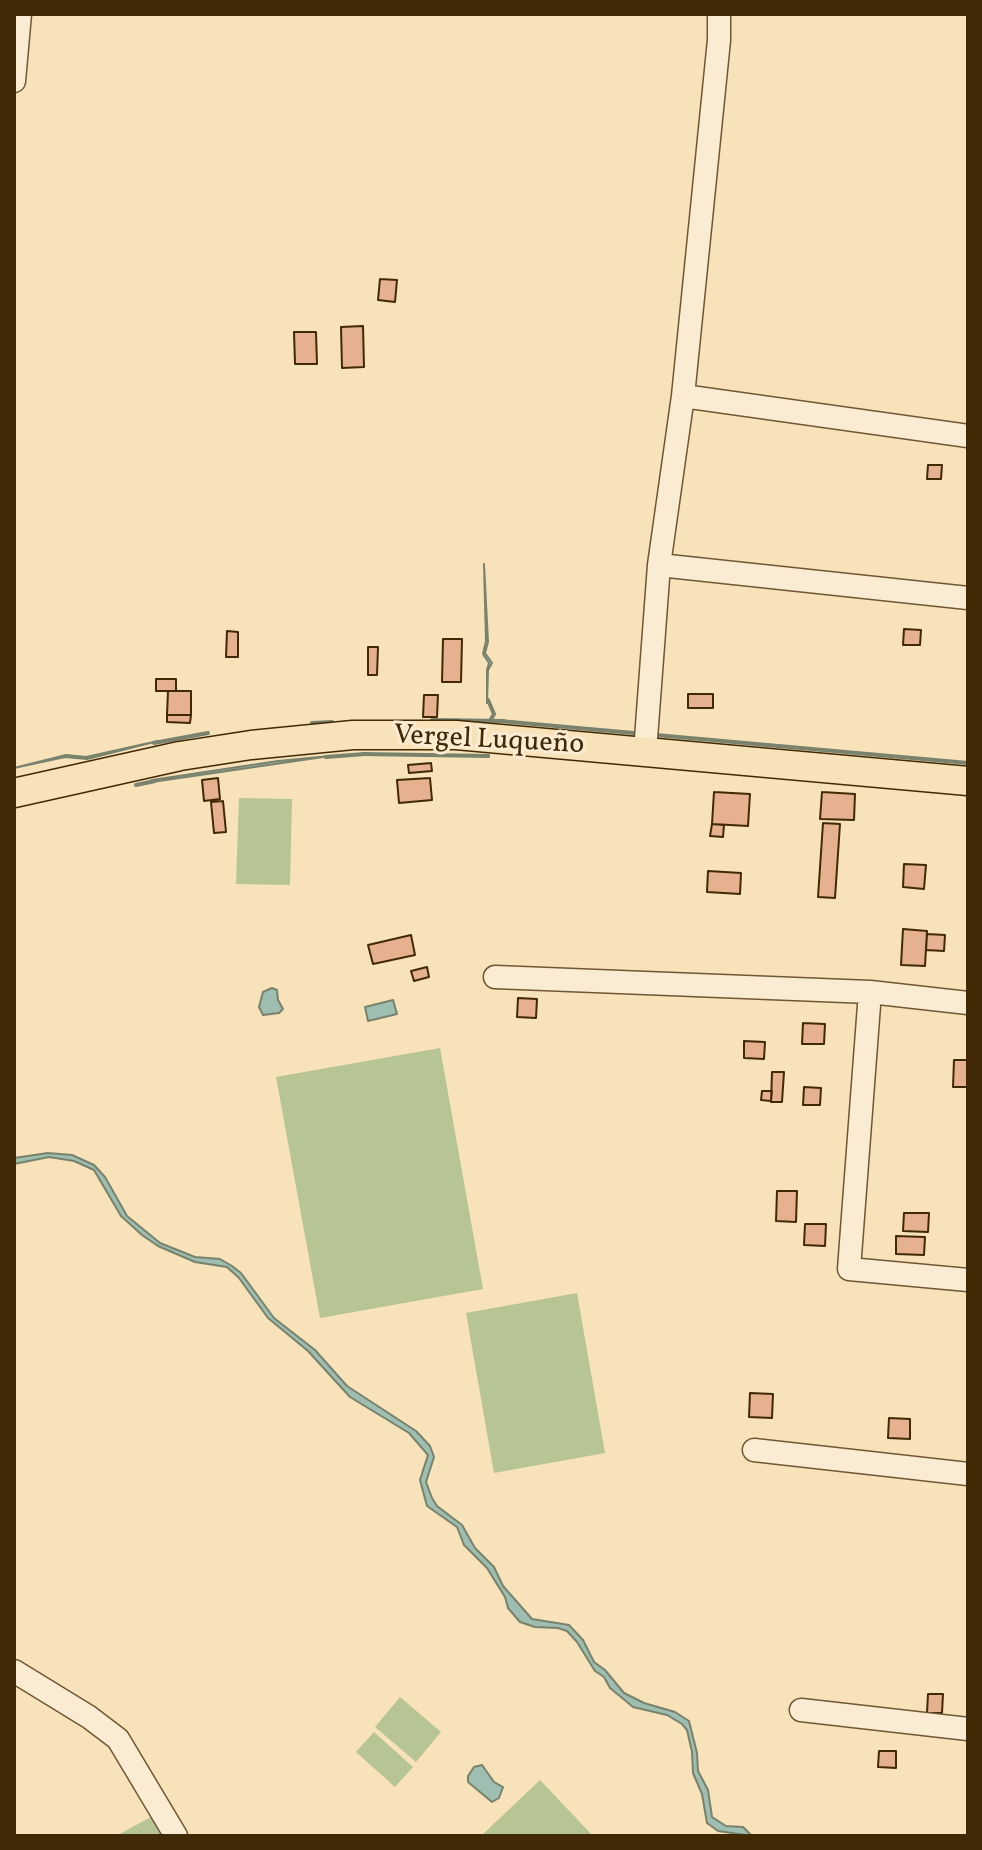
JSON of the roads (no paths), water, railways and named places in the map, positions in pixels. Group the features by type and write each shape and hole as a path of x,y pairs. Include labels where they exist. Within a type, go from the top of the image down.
{"main road":[{"name":"Vergel Luqueño","path":"14,793 180,756 353,735 647,740 968,781"}],"street":[{"path":"14,81 20,14"},
{"path":"647,740 659,565 683,396 719,40 719,14"},
{"path":"683,396 968,436"},
{"path":"659,565 968,598"},
{"path":"495,977 870,992 968,1003"},
{"path":"870,992 849,1269 968,1280"},
{"path":"754,1450 968,1474"},
{"path":"14,1671 89,1717 118,1739 176,1836"},
{"path":"801,1710 968,1729"}],"waterway":[{"path":"488,700 494,714 490,721"},
{"path":"432,720 504,721"},
{"path":"312,723 332,722"},
{"path":"154,743 208,733"},
{"path":"326,757 365,754"},
{"path":"136,785 155,781"}]}
